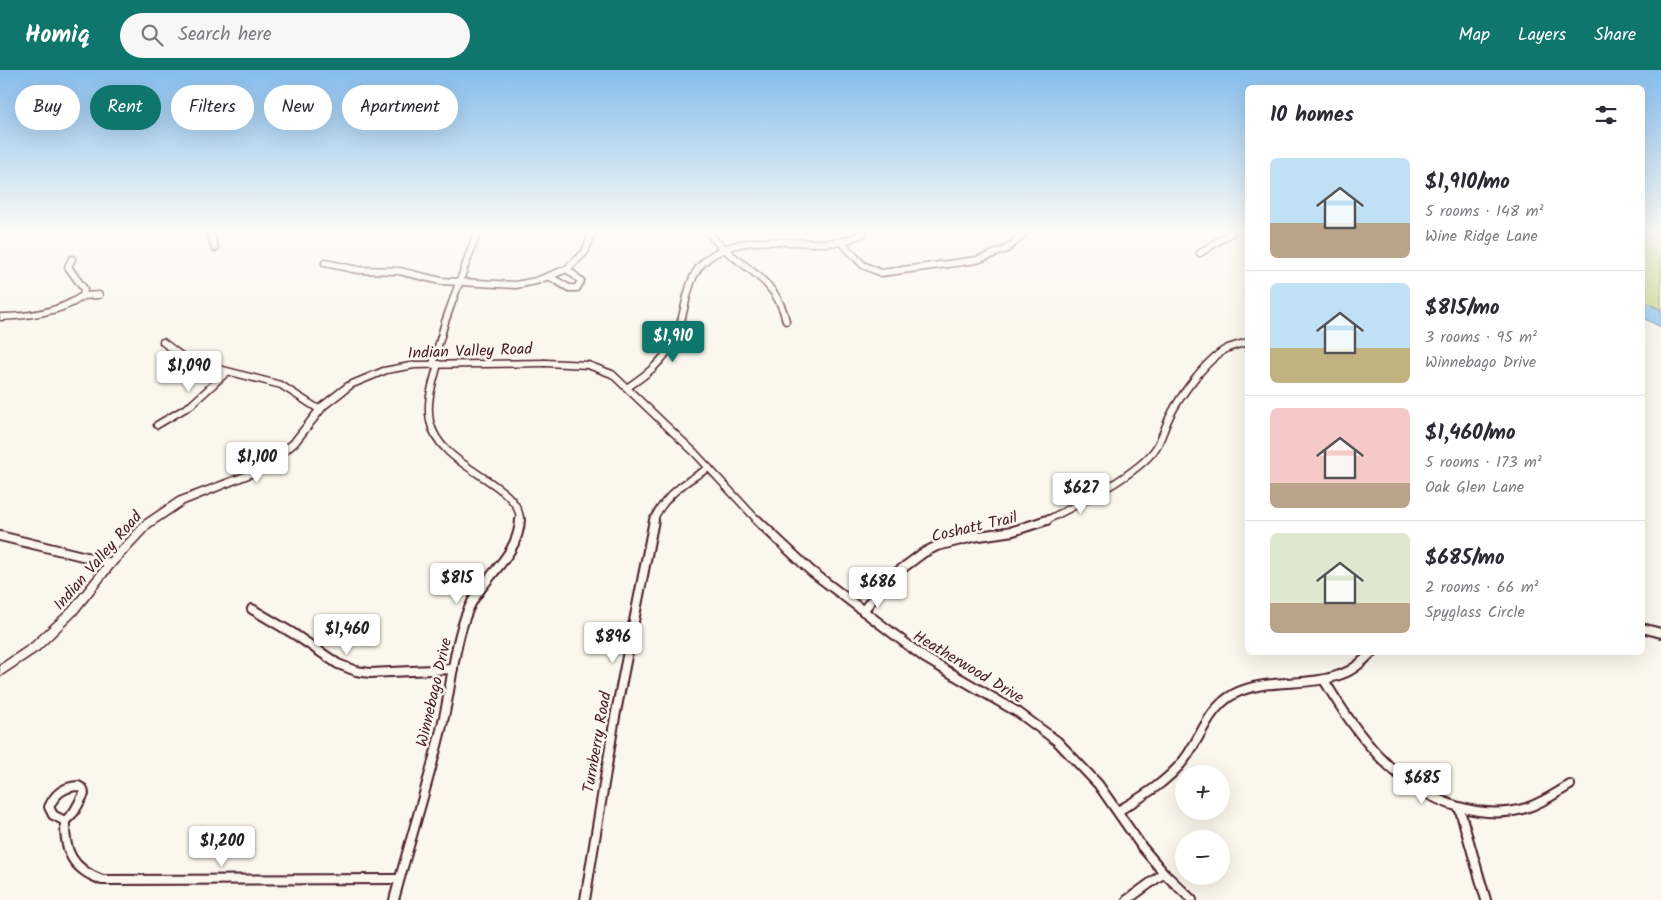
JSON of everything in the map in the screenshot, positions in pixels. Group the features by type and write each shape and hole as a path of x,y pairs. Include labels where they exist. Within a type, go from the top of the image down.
{"street":[{"path":"71,272 84,289 83,296"},
{"path":"402,272 433,280 516,285 550,277 561,272"},
{"name":"Winnebago Drive","path":"394,900 444,718 468,608 512,548 518,534 520,518 510,496 459,464 439,441 430,415 429,405 435,364 463,272"},
{"path":"550,277 569,288 577,288 581,281 570,272"},
{"path":"628,388 645,375 669,351 679,332 690,278 694,272"},
{"path":"754,272 772,287 782,302 786,321"},
{"path":"877,272 890,272"},
{"path":"0,317 29,315 70,303 83,296 99,295"},
{"path":"163,342 192,361 280,385 320,410"},
{"name":"Coshatt Trail","path":"862,610 888,578 922,553 937,546 973,537 1013,531 1039,524 1073,507 1121,478 1140,464 1156,448 1170,415 1185,392 1209,363 1226,349 1245,343"},
{"name":"Heatherwood Drive","path":"545,363 582,364 600,368 612,374 709,468 794,557 925,658 1019,713 1044,730 1085,769 1118,811 1142,847 1164,873 1192,900"},
{"name":"Indian Valley Road","path":"0,671 51,634 72,612 137,533 160,514 181,501 253,473 276,458 301,436 320,410 350,385 373,374 402,367 435,364 545,363"},
{"path":"158,425 191,405 228,372"},
{"name":"Turnberry Road","path":"585,900 631,624 651,526 658,509 670,494 691,478 709,468"},
{"path":"0,536 111,563"},
{"path":"252,609 294,634 338,664 356,671 370,674 454,669"},
{"path":"1645,629 1661,633"},
{"path":"1118,811 1160,784 1186,758 1212,712 1227,698 1252,688 1324,680 1354,670 1369,655"},
{"path":"1324,680 1339,706 1367,745 1386,766 1416,788 1459,807 1495,813 1518,810 1540,802 1570,785"},
{"path":"1459,807 1486,900"},
{"path":"65,821 64,831 69,855 77,867 93,878 102,880 399,879"},
{"path":"1127,900 1164,873"}],"green space":[{"path":"1645,272 1661,272 1661,310 1645,302"}],"water":[{"path":"1645,302 1661,310 1661,327 1645,319"}]}
